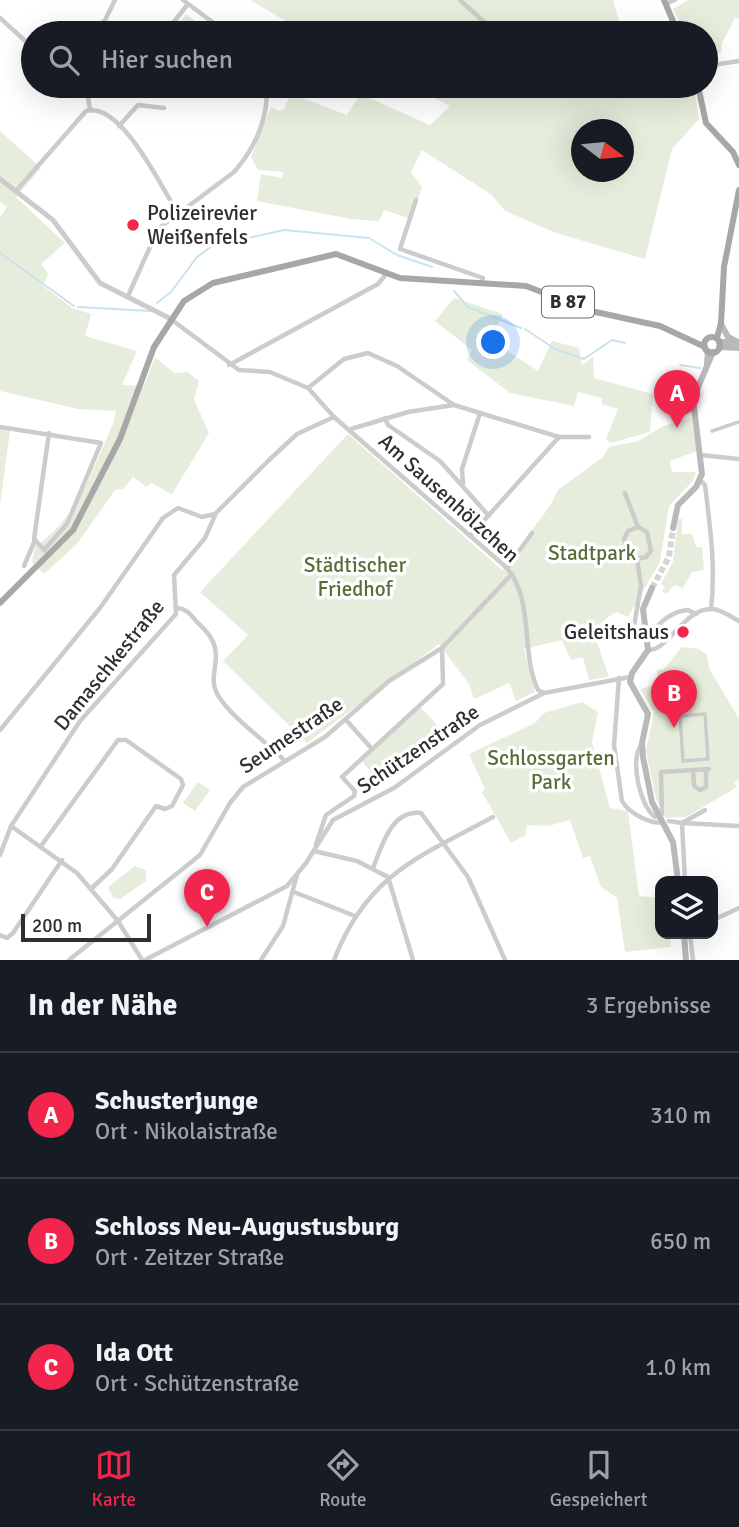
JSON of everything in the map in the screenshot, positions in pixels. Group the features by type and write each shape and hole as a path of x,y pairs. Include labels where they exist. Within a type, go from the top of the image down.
{"main road":[{"path":"664,2 673,21"},
{"path":"701,98 706,124 738,161"},
{"path":"673,528 678,505 700,480 701,455 693,399 708,366 721,319 724,267 739,193"},
{"name":"B 87","path":"0,603 50,556 80,519 120,439 150,355 186,299 213,283 329,254 386,274 412,279 482,281 546,292 591,311 654,324 690,340 712,345"},
{"path":"721,319 728,337 739,345"},
{"path":"712,345 739,345"},
{"path":"652,588 643,609 648,650 630,677 632,688 648,714 642,745 650,792 673,842 677,876"},
{"path":"684,939 686,960"}],"street":[{"path":"104,21 115,0"},
{"path":"460,0 483,21"},
{"path":"664,2 675,0"},
{"path":"173,21 185,2 211,21"},
{"path":"0,18 21,37"},
{"path":"718,64 739,61"},
{"path":"88,98 90,109"},
{"path":"128,296 158,229 177,211 214,188 244,161 263,121 266,98"},
{"path":"119,126 138,105 163,108"},
{"path":"90,109 106,112 135,143 177,211"},
{"path":"16,191 90,109"},
{"path":"0,179 53,220 100,283 171,319 239,370 270,372 308,388 344,359 368,353 383,358 454,405 559,437 589,437"},
{"path":"416,200 400,249 483,278 482,281"},
{"path":"229,365 378,284 386,274"},
{"name":"Am Sausenhölzchen","path":"308,388 334,417 512,574 522,598 530,671 538,690 544,693"},
{"path":"350,430 385,418 454,405"},
{"path":"463,485 462,469 480,413"},
{"path":"0,730 100,608 163,518 178,508 202,517 216,513 298,434 334,417"},
{"path":"385,418 388,425 421,446 463,485 489,516"},
{"path":"712,431 739,422"},
{"path":"0,427 100,442 102,446 66,524 44,550"},
{"path":"24,566 35,540 49,433"},
{"path":"470,537 559,437"},
{"path":"701,455 739,459"},
{"path":"700,480 705,485 711,533 714,587 711,609"},
{"path":"625,493 638,527 647,533 651,551 646,557 636,559"},
{"name":"Damaschkestraße","path":"0,855 11,826 80,721 166,626 178,608 173,587 174,575 205,538 216,513"},
{"path":"202,517 209,529"},
{"path":"638,527 628,531 624,542 636,559 641,586 635,633 648,640"},
{"path":"507,568 532,533"},
{"path":"35,540 50,556"},
{"name":"Seumestraße","path":"69,960 200,855 230,803 243,787 346,720 390,681 442,648 512,574"},
{"path":"178,608 189,612 214,640 218,651 214,684 220,699 285,761"},
{"path":"648,650 656,649 695,614 711,609 739,621"},
{"path":"653,633 659,624 678,612 688,610 695,614"},
{"path":"413,960 388,877 373,868 314,851 326,815 354,796 355,791 342,777 443,684 442,648"},
{"name":"Schützenstraße","path":"143,960 287,886 314,851 333,820 394,789 480,725 544,693 630,677"},
{"path":"619,678 614,745 625,807 655,823 664,820 739,826"},
{"path":"705,714 708,759 683,761 680,716 705,714"},
{"path":"346,720 372,749"},
{"path":"41,846 118,740 126,740 181,779 183,785 172,806 165,809 156,806 112,869 92,888"},
{"path":"664,820 661,772 708,769 706,787 700,790 694,786 693,770"},
{"path":"682,823 705,810"},
{"path":"373,868 388,832 396,821 408,813 418,812 425,816 468,877 505,960"},
{"path":"334,960 355,916 388,877 413,858 445,844 493,817"},
{"path":"682,823 685,876"},
{"path":"11,826 62,860 92,888 118,921 143,960"},
{"path":"0,935 8,937 13,933 62,860"},
{"path":"262,959 283,926 297,875"},
{"path":"294,892 355,916"},
{"path":"718,918 739,908"},
{"path":"691,939 693,960"}],"green space":[{"path":"250,0 613,0 619,21 286,21"},
{"path":"688,0 739,0 739,18 735,18 722,43 721,53 718,53 718,21 679,21 673,9"},
{"path":"186,14 196,21 180,21"},
{"path":"289,98 302,98 347,115 358,98 369,98 430,125 450,106 434,98 696,98 699,119 672,149 645,259 556,233 505,211 492,195 422,150 411,172 422,187 411,219 384,210 379,221 351,219 257,201 261,174 282,178 284,172 258,170 251,157 271,107 278,111 283,110"},
{"path":"0,131 41,168 16,197 65,243 41,264 48,274 43,286 72,308 91,314 85,336 137,351 122,385 144,386 155,357 174,373 187,372 199,381 194,400 209,433 172,494 151,483 147,487 133,477 123,489 115,490 77,544 44,574 32,562 35,546 63,522 83,491 113,424 116,411 78,409 0,391 0,217 7,207 0,202"},
{"path":"454,298 503,314 491,340 538,371 552,341 579,348 582,365 593,357 594,378 653,394 650,432 610,443 606,439 618,409 602,404 602,398 578,392 574,406 510,393 467,360 472,350 435,321"},
{"name":"Städtischer Friedhof","path":"692,418 697,451 670,461 672,472 696,472 692,482 669,506 660,562 628,617 617,612 604,621 594,633 609,677 589,680 583,657 571,660 562,640 524,649 535,692 516,701 509,683 474,699 469,684 439,644 307,743 223,661 248,635 200,592 348,434 502,570 550,506 558,490 603,457 609,447 638,441 663,426"},
{"path":"0,429 10,431 0,505"},
{"path":"678,519 682,519 682,534 692,534 696,547 702,547 704,570 692,572 683,588 674,585 667,594 662,591 665,587 661,584 673,562"},
{"path":"682,647 699,649 707,655 709,668 739,719 739,779 734,783 737,787 686,817 666,818 656,799 646,751 654,712 640,689 659,684 657,670 664,669"},
{"name":"Schlossgarten Park","path":"582,702 598,712 592,742 610,808 628,811 639,896 655,898 655,939 670,939 671,947 625,952 617,898 601,887 590,856 583,858 570,820 548,826 527,825 526,835 511,843 482,792 485,789 469,754 535,723 544,713"},
{"path":"420,707 434,721 444,737 377,781 362,761"},
{"path":"198,782 210,790 195,811 183,803"},
{"path":"135,866 146,870 146,881 120,899 113,898 108,887"}],"waterway":[{"path":"157,303 171,292 197,257 212,246 284,230 369,238 397,255 432,267"},
{"path":"0,253 74,306"},
{"path":"454,291 468,307 521,328"},
{"path":"78,307 150,311"},
{"path":"525,329 555,349 584,359 612,340 625,343"},
{"path":"680,365 700,368"}],"tunnel":[{"path":"652,588 669,557 673,528"}],"place":[{"name":"Polizeirevier Weißenfels","path":"133,225"},
{"name":"Schusterjunge","path":"677,428"},
{"name":"Geleitshaus","path":"683,632"},
{"name":"Schloss Neu-Augustusburg","path":"674,728"},
{"name":"Ida Ott","path":"207,927"}],"park label":[{"name":"Stadtpark","path":"592,553"}]}
